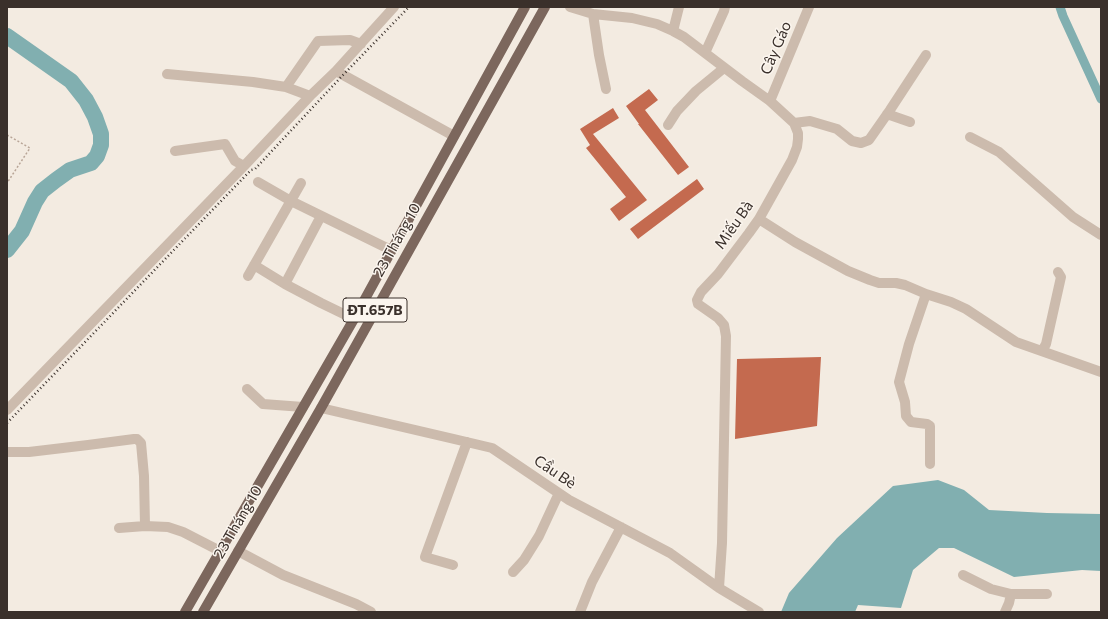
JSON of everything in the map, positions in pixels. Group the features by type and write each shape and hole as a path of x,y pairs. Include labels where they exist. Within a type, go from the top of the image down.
{"main road":[{"name":"23 Tháng 10","path":"185,612 354,319 525,7"},
{"name":"23 Tháng 10","path":"203,612 321,408 545,7"},
{"path":"303,407 321,408"}],"street":[{"path":"7,410 310,96 336,71 394,7"},
{"path":"570,7 593,14 632,18 657,24 673,31 770,101 794,123 810,121 837,129 852,141 861,143 869,140 926,55"},
{"path":"673,31 679,7"},
{"path":"705,53 725,7"},
{"name":"Cây Gáo","path":"770,101 809,7"},
{"path":"593,14 606,90"},
{"path":"286,87 318,41 350,40 361,44"},
{"path":"668,124 677,111 696,91 724,68"},
{"path":"336,71 454,136"},
{"path":"167,74 253,82 286,87 310,96"},
{"path":"887,114 910,122"},
{"name":"Miếu Bà","path":"719,588 722,543 726,336 724,325 718,318 698,304 697,300 701,292 718,274 749,234 792,160 797,147 798,139 798,133 794,123"},
{"path":"970,137 999,152 1073,217 1101,235"},
{"path":"176,151 225,144 235,162 244,166"},
{"path":"258,182 291,201 391,250"},
{"path":"248,276 301,183"},
{"path":"285,284 321,216"},
{"path":"759,219 795,242 848,271 879,283 896,283 905,285 951,302 966,309 1016,342 1101,372"},
{"path":"254,265 285,284 354,319"},
{"path":"1042,351 1046,344 1061,277 1058,272"},
{"path":"926,294 909,344 899,382 906,402 906,416 911,422 927,424 930,426 930,464"},
{"path":"247,389 263,404 303,407"},
{"name":"Cầu Bè","path":"321,408 492,448 569,500 670,553 751,610"},
{"path":"7,452 29,452 137,439 141,443 144,476 145,526"},
{"path":"453,565 425,557 467,442"},
{"path":"513,572 524,560 539,536 559,493"},
{"path":"119,528 145,526 177,529 220,551"},
{"path":"580,612 592,582 620,527"},
{"path":"238,551 283,575 356,604 370,612"},
{"path":"963,575 991,589 1011,594 1047,594"},
{"path":"1005,612 1011,594"}],"path":[{"path":"7,135 30,148 7,183"}],"water":[{"path":"938,480 964,490 989,510 1101,514 1101,571 1082,570 1014,577 954,548 939,548 913,570 901,608 858,605 855,612 781,612 789,593 837,538 893,486"}],"building":[{"path":"649,89 658,100 645,110 689,167 678,175 638,124 626,106"},
{"path":"613,108 619,118 593,134 647,200 619,221 610,209 626,197 586,148 590,145 580,129"},
{"path":"697,179 704,189 638,239 630,229"},
{"path":"821,357 817,426 735,439 737,359"}],"waterway":[{"path":"1060,7 1101,99"},
{"path":"7,36 71,81 86,100 95,117 101,134 101,145 97,156 91,163 70,170 42,191 35,202 22,231 7,250"}],"railway":[{"path":"7,423 251,170 255,169 409,7"}]}
